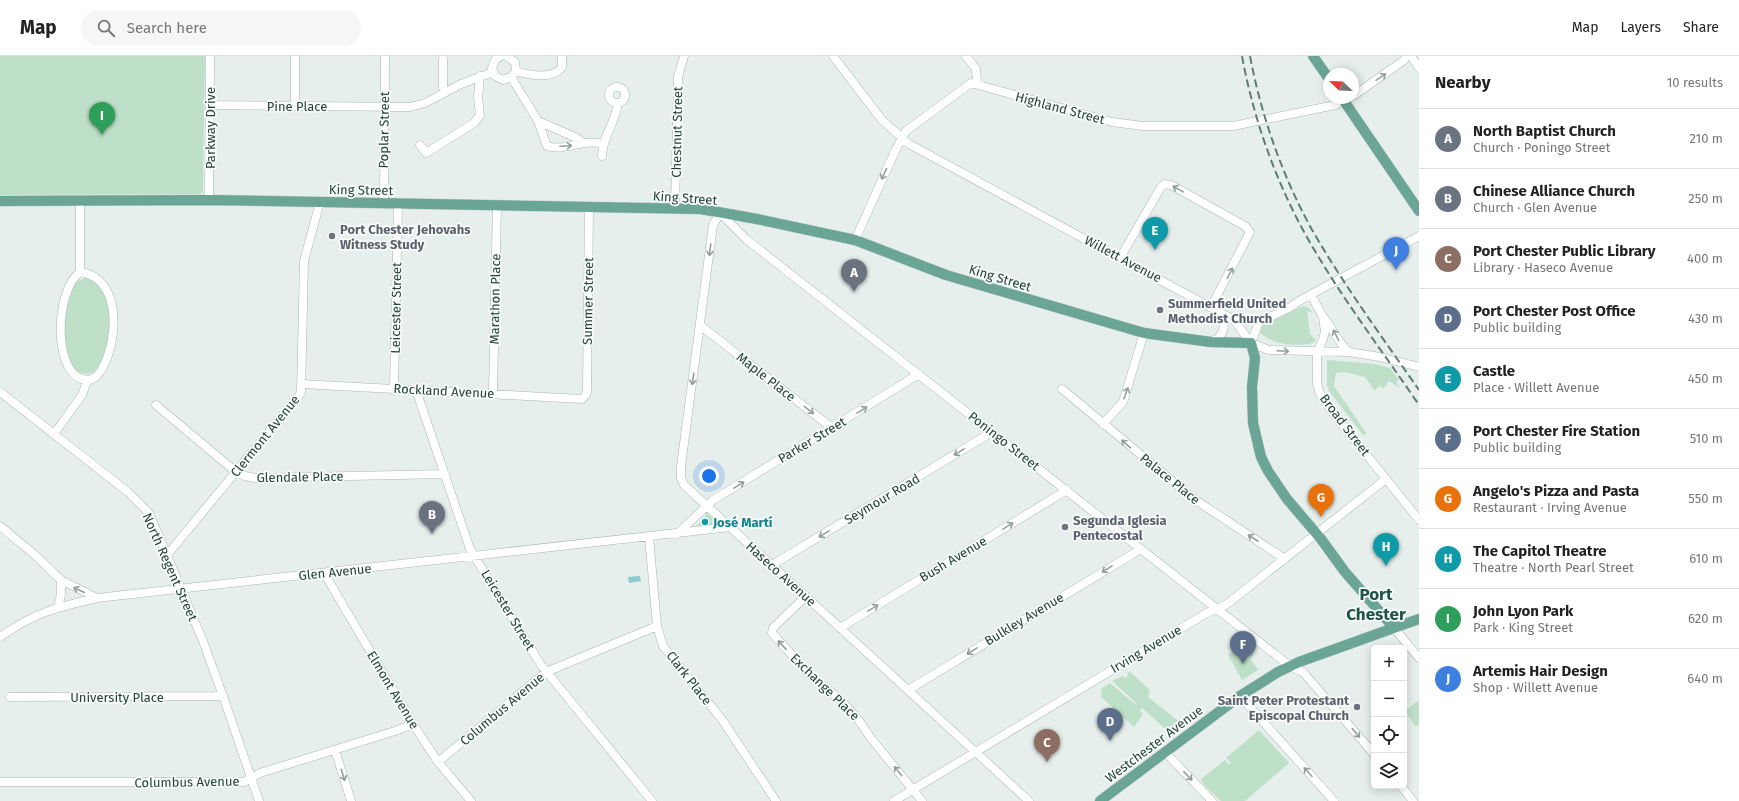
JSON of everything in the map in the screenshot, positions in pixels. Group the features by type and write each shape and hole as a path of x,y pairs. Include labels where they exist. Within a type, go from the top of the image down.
{"main road":[{"path":"1313,56 1323,70"},
{"path":"1348,104 1419,211"},
{"name":"King Street","path":"0,201 209,200 701,209 798,227 854,240 946,275 1144,333 1211,342 1251,343"},
{"path":"1251,343 1255,358 1252,402 1253,423 1261,457 1268,471 1287,500 1394,628"},
{"name":"Westchester Avenue","path":"1100,801 1240,696 1290,666 1419,619"}],"street":[{"name":"Parkway Drive","path":"209,200 210,56"},
{"path":"295,56 295,106"},
{"name":"Poplar Street","path":"384,203 384,106 386,56"},
{"path":"501,56 495,60 493,64 493,72 499,79 506,80 513,74 549,75 556,73 562,67 562,56"},
{"path":"506,56 514,62 513,74 538,120 547,146 571,146 582,142 603,144"},
{"name":"Chestnut Street","path":"675,209 678,77 684,56"},
{"name":"Willett Avenue","path":"834,56 882,120 902,139 1234,320 1251,343"},
{"path":"854,240 906,131 963,88 971,83 977,83 976,69 966,56"},
{"path":"1359,92 1403,61 1406,56"},
{"path":"1411,56 1419,68"},
{"path":"443,59 443,88 445,92"},
{"name":"Pine Place","path":"210,105 418,106 480,76 493,72"},
{"path":"420,145 426,153 474,123 480,115 478,97 480,76"},
{"name":"Highland Street","path":"977,83 1112,122 1161,127 1233,126 1337,104"},
{"path":"602,156 603,144 618,110 618,103"},
{"path":"538,120 577,138 582,142"},
{"path":"1120,258 1161,187 1165,184 1245,226 1250,232 1214,309 1222,318 1224,327 1221,336 1211,342"},
{"path":"80,200 80,272 70,283 65,295 61,311 61,338 62,350 69,366 79,378 87,381 93,379 98,374 109,354 113,321 111,298 105,287 96,278 80,272"},
{"name":"Clermont Avenue","path":"167,555 301,393 304,261 320,202"},
{"name":"Leicester Street","path":"394,388 398,204"},
{"name":"Marathon Place","path":"493,393 497,205"},
{"name":"Summer Street","path":"586,396 589,207"},
{"name":"Haseco Avenue","path":"720,213 713,225 701,326 681,466 681,478 684,485 1029,801"},
{"name":"Poningo Street","path":"720,213 746,239 1290,666 1303,672 1373,753"},
{"path":"1251,343 1259,322 1289,308 1419,236"},
{"name":"Broad Street","path":"1311,295 1323,317 1325,332 1317,353 1317,383 1322,397 1419,520"},
{"path":"1323,317 1331,325 1340,344 1349,352"},
{"name":"Maple Place","path":"701,326 832,428"},
{"path":"1103,424 1123,402 1144,333"},
{"name":"King Street","path":"1251,343 1269,350 1317,353 1349,352 1380,357 1419,367"},
{"name":"Parker Street","path":"706,506 712,500 919,374"},
{"path":"54,434 82,395 87,381"},
{"name":"Rockland Avenue","path":"301,384 493,393 577,399 582,399 586,396"},
{"name":"Palace Place","path":"1062,389 1194,499 1285,559"},
{"name":"Leicester Street","path":"416,390 446,474 470,549 546,672 652,801"},
{"name":"North Regent Street","path":"0,392 141,504 149,513 223,696 258,801"},
{"name":"Glendale Place","path":"156,404 236,472 245,476 255,478 446,474"},
{"name":"Seymour Road","path":"772,565 992,432"},
{"name":"Irving Avenue","path":"894,801 1205,614 1227,604 1386,479"},
{"name":"Bush Avenue","path":"840,628 1067,490"},
{"path":"677,534 706,506"},
{"path":"0,526 35,555 61,580 97,598"},
{"name":"Glen Avenue","path":"0,637 27,620 58,607 97,598 730,527"},
{"name":"Clark Place","path":"649,537 657,626 664,646 723,721 776,801"},
{"name":"Bulkley Avenue","path":"908,690 1141,549"},
{"name":"Elmont Avenue","path":"324,573 413,724 438,762 470,801"},
{"path":"58,607 61,595 61,580"},
{"name":"Exchange Place","path":"806,596 773,628 772,633 810,675 847,706 922,801"},
{"name":"Columbus Avenue","path":"438,762 546,672 657,626"},
{"path":"1394,628 1419,658"},
{"name":"University Place","path":"10,697 223,696"},
{"path":"1240,696 1334,801"},
{"name":"Columbus Avenue","path":"0,782 244,782 260,773 395,732 413,724"},
{"path":"335,750 351,801"},
{"path":"1164,752 1212,801"},
{"path":"1403,789 1413,801"}],"green space":[{"path":"0,56 205,56 203,192 199,194 0,195"},
{"path":"85,278 96,283 105,292 108,304 110,328 107,348 100,364 94,372 83,374 75,369 70,360 65,334 65,321 67,300 74,283"},
{"path":"1305,306 1313,313 1307,311 1310,334 1316,340 1313,343 1299,345 1284,344 1264,336 1259,331 1262,326"},
{"path":"1327,360 1375,364 1390,368 1399,380 1396,382 1400,388 1389,381 1383,389 1380,386 1374,390 1365,377 1345,372 1336,373 1334,386 1366,433 1364,436 1329,391 1327,385"},
{"path":"707,513 716,521 716,524 713,526 695,528"},
{"path":"1247,645 1253,655 1250,658 1258,670 1242,680 1228,655 1242,646"},
{"path":"1129,671 1150,690 1148,697 1182,724 1170,733 1142,708 1140,710 1143,714 1134,727 1101,697 1102,691 1100,689 1110,683 1135,704 1136,703 1112,681 1123,676 1126,679"},
{"path":"1419,700 1419,724 1416,727 1407,714 1407,709"},
{"path":"1259,730 1289,763 1245,801 1221,801 1204,785 1201,779 1225,760 1229,765 1231,763 1226,758"}],"water":[{"path":"640,576 641,581 629,583 628,577"}],"railway":[{"path":"1242,56 1260,130 1288,201 1312,246 1337,287 1419,405"},
{"path":"1250,56 1266,122 1282,166 1311,228 1363,310 1419,390"}],"place":[{"name":"John Lyon Park","path":"102,135"},
{"name":"Port Chester Jehovahs Witness Study","path":"332,236"},
{"name":"Castle","path":"1155,250"},
{"name":"Artemis Hair Design","path":"1396,270"},
{"name":"North Baptist Church","path":"854,292"},
{"name":"Summerfield United Methodist Church","path":"1160,310"},
{"name":"Angelo's Pizza and Pasta","path":"1321,517"},
{"name":"José Martí","path":"705,522"},
{"name":"Segunda Iglesia Pentecostal","path":"1065,527"},
{"name":"Chinese Alliance Church","path":"432,534"},
{"name":"The Capitol Theatre","path":"1386,566"},
{"name":"Port Chester Fire Station","path":"1243,664"},
{"name":"Saint Peter Protestant Episcopal Church","path":"1357,707"},
{"name":"Port Chester Post Office","path":"1110,741"},
{"name":"Port Chester Public Library","path":"1047,762"}],"district":[{"name":"Port Chester","path":"1376,604"}]}
